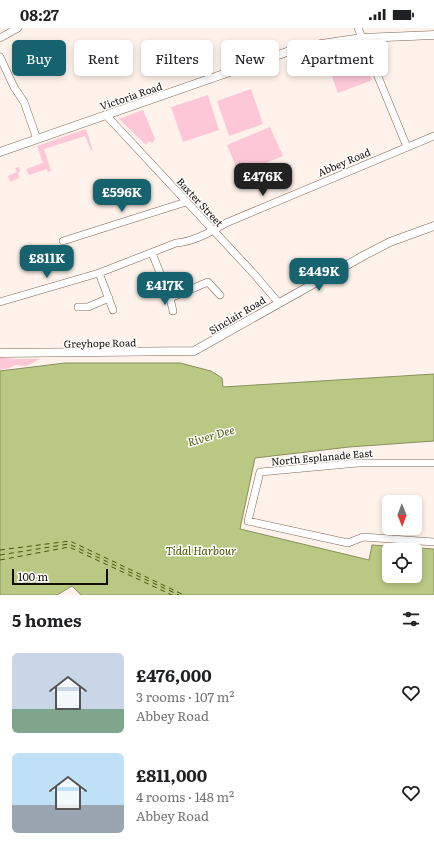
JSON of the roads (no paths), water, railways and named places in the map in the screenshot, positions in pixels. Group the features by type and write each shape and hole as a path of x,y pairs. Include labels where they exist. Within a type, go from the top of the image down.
{"street":[{"path":"0,38 18,28"},
{"path":"358,28 407,147"},
{"name":"Victoria Road","path":"0,152 301,47 362,38 434,35"},
{"path":"0,57 14,87 24,102 37,139"},
{"name":"Baxter Street","path":"106,115 254,274 278,302"},
{"name":"Abbey Road","path":"0,302 99,274 176,242 184,242 214,231 226,223 434,136"},
{"path":"63,242 186,202"},
{"name":"Sinclair Road","path":"200,349 278,302 390,242 434,226"},
{"path":"152,253 170,298 172,311"},
{"path":"99,274 113,310"},
{"path":"170,298 208,282 220,295"},
{"path":"78,307 88,307 109,298"},
{"name":"Greyhope Road","path":"0,353 186,352 200,349"},
{"name":"North Esplanade East","path":"434,463 358,463 260,472 248,521 348,543 364,537 434,542"}],"water":[{"path":"65,363 180,363 211,371 222,378 223,387 434,374 434,441 349,447 255,458 240,529 369,560 372,545 382,546 382,583 422,583 422,548 434,549 434,595 81,595 72,586 57,595 0,595 0,371"}],"water label":[{"name":"River Dee","path":"211,436"},
{"name":"Tidal Harbour","path":"201,551"}]}
